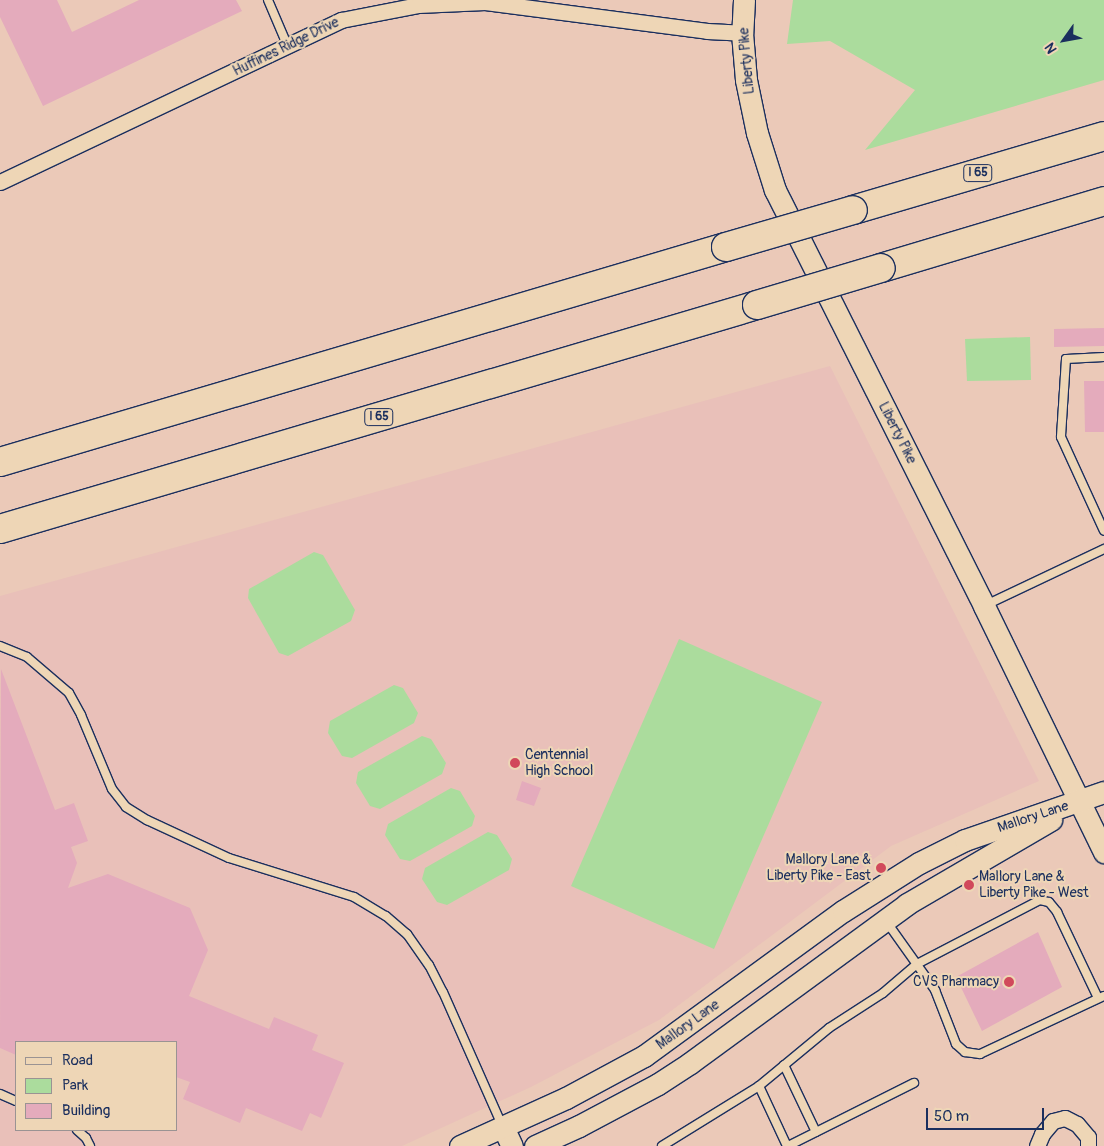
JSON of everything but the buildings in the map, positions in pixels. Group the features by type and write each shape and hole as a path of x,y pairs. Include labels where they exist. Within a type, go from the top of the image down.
{"highway":[{"name":"I 65","path":"0,462 1104,136"},
{"name":"I 65","path":"0,529 1104,201"}],"main road":[{"name":"Liberty Pike","path":"744,0 742,33 746,80 755,124 775,190 984,606 1104,852"},
{"path":"1079,802 1104,792"},
{"name":"Mallory Lane","path":"535,1146 621,1105 682,1068 885,919 934,886 1079,802"},
{"name":"Mallory Lane","path":"460,1146 566,1098 644,1056 843,911 919,863 965,840 1052,809 1079,802"},
{"path":"503,1127 512,1146"}],"street":[{"name":"Huffines Ridge Drive","path":"0,182 288,47 341,20 418,5 485,2 707,31 742,33"},
{"path":"1037,1146 1042,1134 1053,1121 1065,1118 1077,1124 1088,1137 1088,1146"}],"lane":[{"path":"268,0 288,47"},
{"path":"1104,357 1066,359 1061,437 1104,531"},
{"path":"984,606 1104,549"},
{"path":"0,646 27,657 69,693 81,715 112,789 126,807 229,858 354,897 386,916 407,934 429,965 443,992 503,1127"},
{"path":"662,1146 758,1086 829,1028 883,993 917,964 1040,900 1050,902 1057,912 1101,997 980,1054 965,1052 956,1044 935,990 917,964 885,919"},
{"path":"784,1065 816,1132"},
{"path":"758,1086 787,1146 914,1084"},
{"path":"0,1094 15,1101"},
{"path":"78,1131 86,1138 90,1146"}],"shaded area":[{"name":"Centennial High School","path":"830,366 1039,781 891,846 659,1020 531,1087 402,1146 0,1146 0,596"}],"green space":[{"path":"793,0 1104,0 1104,80 865,150 915,90 830,41 787,44"},
{"path":"1030,337 1031,380 967,381 965,339"},
{"path":"314,552 323,555 355,610 351,621 288,656 279,653 248,598 249,589"},
{"path":"679,639 822,702 714,949 571,886"},
{"path":"394,685 403,688 418,713 414,723 352,758 342,756 328,733 330,721"},
{"path":"422,736 431,739 446,763 442,774 380,809 370,806 356,783 358,772"},
{"path":"451,788 460,791 475,816 472,826 410,861 400,859 385,835 388,824"},
{"path":"488,832 497,835 512,859 509,870 447,905 437,902 422,879 425,868"}],"place":[{"name":"Centennial High School","path":"515,763"},
{"name":"Mallory Lane & Liberty Pike - East","path":"881,868"},
{"name":"Mallory Lane & Liberty Pike - West","path":"969,885"},
{"name":"CVS Pharmacy","path":"1009,982"}]}
